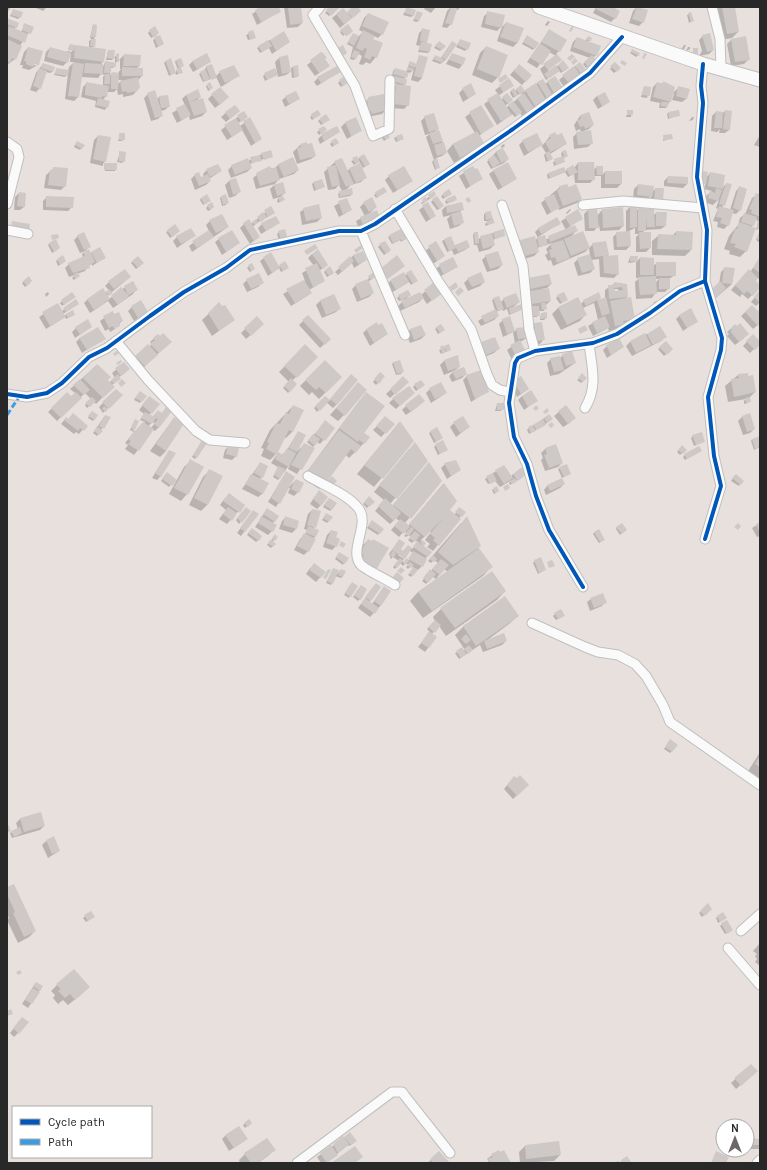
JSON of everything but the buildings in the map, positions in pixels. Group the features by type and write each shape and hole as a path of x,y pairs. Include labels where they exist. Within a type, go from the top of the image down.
{"street":[{"path":"320,7 313,15 355,86 373,136 389,128 390,80"},
{"path":"539,7 703,64 760,80"},
{"path":"712,7 720,39 721,69"},
{"path":"7,394 27,397 47,393 62,383 89,357 116,342 184,292 226,268 250,250 339,231 361,230 375,224 590,73 622,37"},
{"path":"703,64 701,86 703,103 697,177 707,230 705,281 722,338 721,350 708,397 714,456 721,486 705,539"},
{"path":"7,142 17,149 19,157 7,204"},
{"path":"583,205 623,200 703,208"},
{"path":"502,205 523,266 529,329 535,351"},
{"path":"395,209 438,281 471,329 486,374 492,385 500,390 510,392"},
{"path":"7,230 28,234"},
{"path":"361,230 405,336"},
{"path":"583,587 549,530 536,496 527,464 514,437 509,403 515,363 518,358 535,351 589,344 617,334 650,313 680,291 705,281"},
{"path":"116,342 148,380 196,431 210,440 245,443"},
{"path":"585,408 592,398 594,377 589,344"},
{"path":"308,476 350,500 359,510 362,517 357,557 362,566 395,585"},
{"path":"532,623 585,647 598,652 618,655 635,664 646,676 663,705 670,722 760,785"},
{"path":"741,931 760,914"},
{"path":"728,948 760,985"},
{"path":"297,1163 392,1092 397,1091 402,1092 406,1096 450,1152"},
{"path":"757,1163 760,1160"}],"marked path":[{"path":"7,415 19,397"}],"cycle path":[{"path":"7,394 27,397 47,393 62,383 89,357 107,348 184,292 226,268 250,250 339,231 361,231 375,224 513,129 590,73 622,37"},
{"path":"703,64 701,86 703,103 697,177 707,230 705,281 722,338 721,350 708,397 714,456 721,486 705,539"},
{"path":"583,587 549,530 536,496 527,464 514,437 509,403 515,363 518,358 535,351 593,343 617,334 650,313 680,291 705,281"}]}
